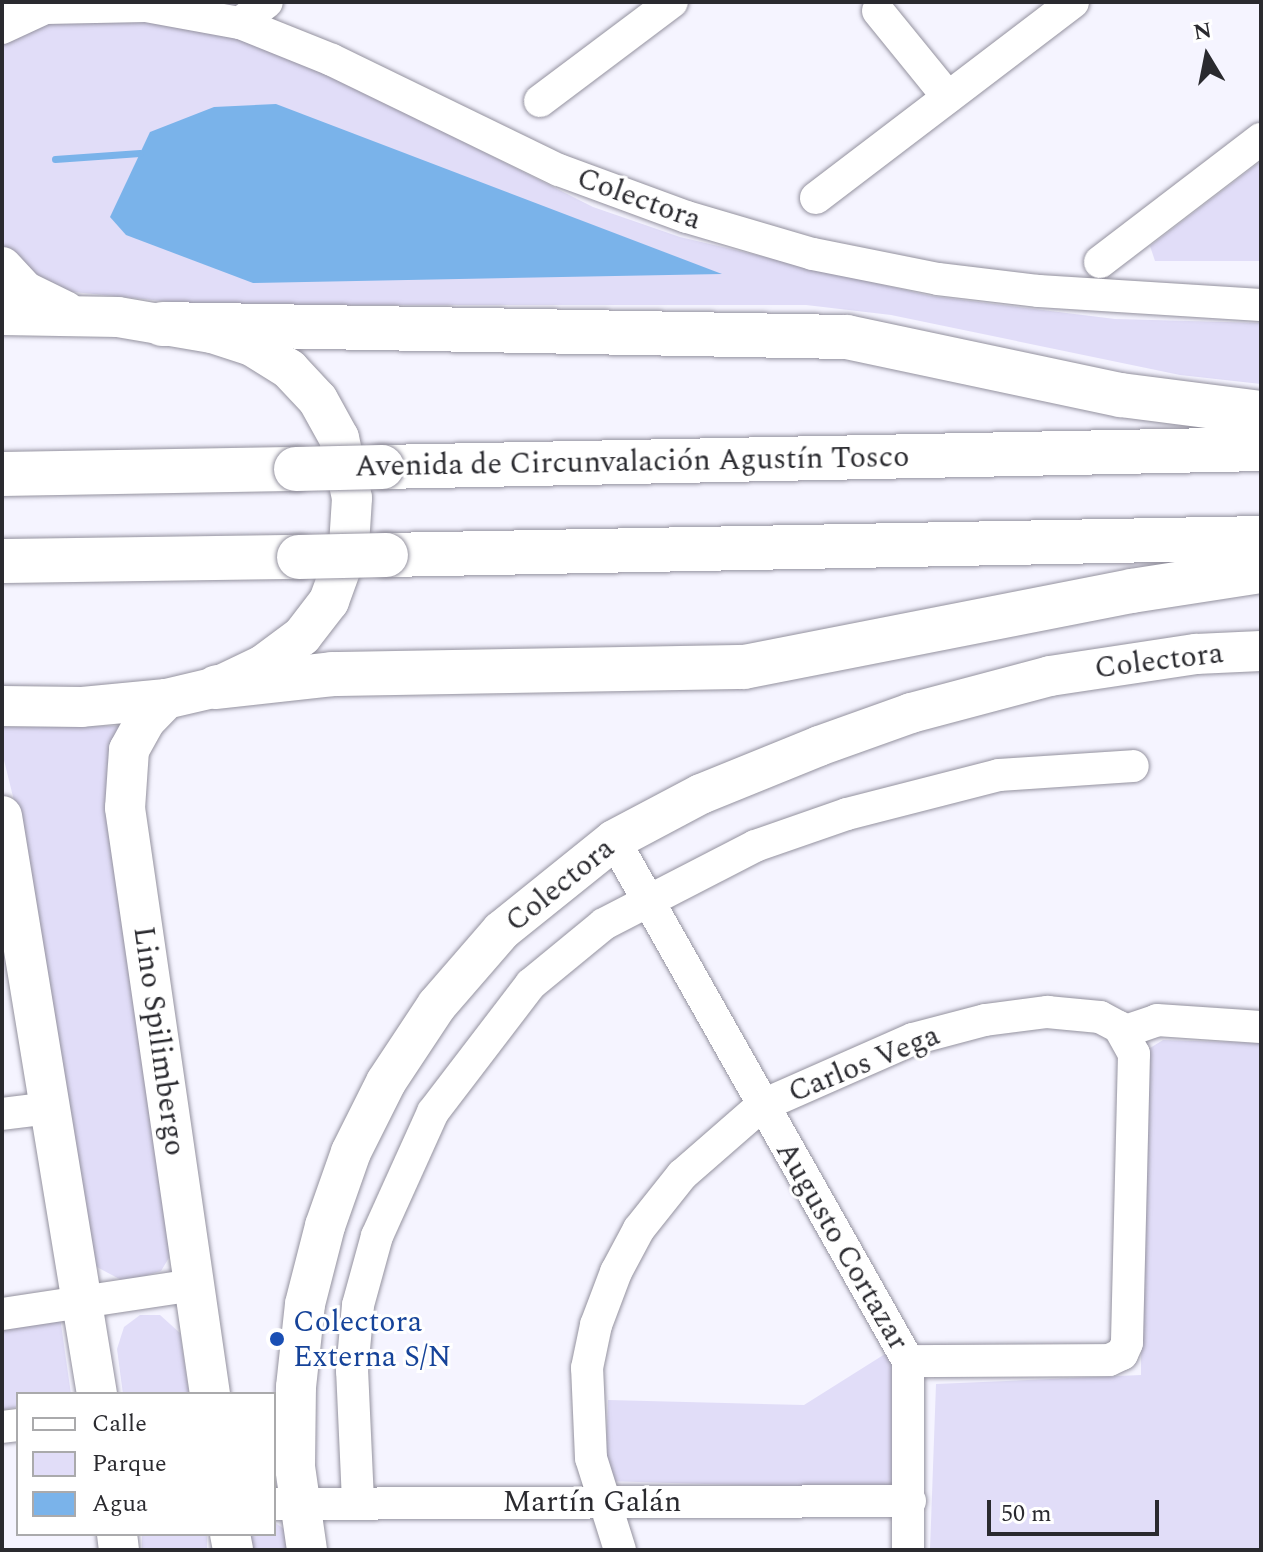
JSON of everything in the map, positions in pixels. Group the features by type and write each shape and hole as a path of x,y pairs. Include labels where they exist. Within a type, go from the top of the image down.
{"highway":[{"path":"162,324 834,336 1121,395 1261,413"},
{"name":"Avenida de Circunvalación Agustín Tosco","path":"2,474 1261,449"},
{"path":"2,561 1261,538"},
{"path":"217,687 332,674 744,667 1132,591 1261,571"}],"main road":[{"path":"2,267 40,302 72,313"},
{"path":"2,315 72,313 162,324 234,339 289,369 330,419 350,477 349,546 329,601 283,653 217,687 166,699 82,707 2,706"},
{"name":"Colectora","path":"307,1550 286,1502 305,1304 337,1189 368,1116 412,1040 469,966 535,900 614,840 701,794 911,713 1065,673 1261,651"},
{"name":"Lino Spilimbergo","path":"166,699 137,735 124,784 210,1392"},
{"path":"2,816 97,1392"},
{"path":"2,910 35,1009"}],"street":[{"path":"240,23 267,2"},
{"path":"540,101 672,2"},
{"path":"816,198 1073,2"},
{"name":"Colectora","path":"2,28 30,5 146,6 240,23 309,49 559,170 747,236 938,279 1114,297 1261,305"},
{"path":"878,11 948,97"},
{"path":"1100,262 1261,139"},
{"path":"358,1501 352,1371 358,1305 377,1236 411,1152 464,1066 531,984 571,948 645,901 755,846 847,814 999,775 1133,766"},
{"name":"Augusto Cortazar","path":"614,840 645,901 908,1361 908,1550"},
{"name":"Carlos Vega","path":"620,1550 601,1502 586,1425 587,1368 596,1325 616,1272 659,1200 715,1142 761,1106 886,1048 985,1020 1074,1012 1100,1017 1123,1032"},
{"path":"908,1361 1109,1360 1122,1354 1127,1343 1134,1054 1123,1032 1157,1020 1261,1027"},
{"path":"2,1114 50,1108"},
{"path":"2,1314 194,1285"},
{"name":"Martín Galán","path":"286,1502 910,1501"}],"green space":[{"path":"122,20 178,23 278,49 593,207 680,237 931,296 1115,319 1261,323 1261,384 1180,375 891,315 806,305 202,305 54,290 10,256 2,242 2,37 45,23"},
{"path":"1261,161 1261,261 1155,261 1150,246"},
{"path":"120,726 107,766 107,801 173,1251 161,1271 125,1282 95,1266 19,821 2,752 2,727"},
{"path":"1163,1040 1261,1043 1261,1550 930,1550 936,1384 1141,1375 1142,1053"},
{"path":"140,1315 160,1315 180,1333 189,1392 123,1392 117,1349 124,1327"},
{"path":"60,1317 71,1392 16,1392 16,1407 2,1410 2,1325"},
{"path":"885,1354 902,1381 899,1490 605,1481 608,1400 804,1405"},
{"path":"276,1523 287,1531 290,1550 246,1550 245,1536 276,1536"},
{"path":"142,1536 207,1536 207,1550 142,1550"}],"water":[{"path":"276,104 722,274 253,283 126,235 110,217 150,132 214,107"}],"waterway":[{"path":"55,159 140,153"}],"place":[{"name":"Colectora Externa S/N","path":"277,1339"}]}
